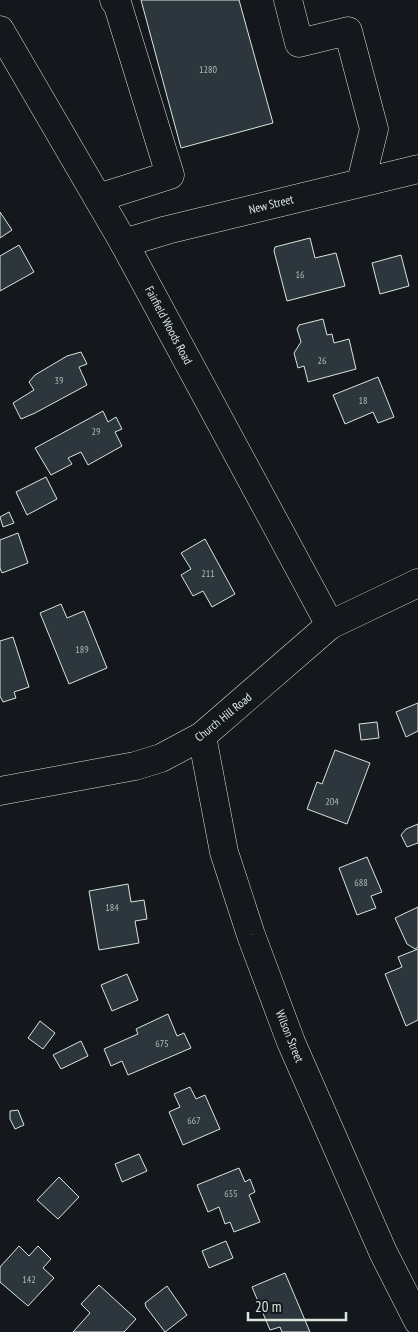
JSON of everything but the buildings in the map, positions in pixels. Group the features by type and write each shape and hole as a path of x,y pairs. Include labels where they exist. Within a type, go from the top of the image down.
{"main road":[{"path":"98,198 170,175 118,6 114,0"},
{"path":"288,0 299,44 348,31 374,129 361,182"},
{"name":"Fairfield Woods Road","path":"0,30 124,242 330,625"},
{"name":"New Street","path":"124,242 418,169"},
{"name":"Church Hill Road","path":"0,791 135,766 161,758 202,736 330,625 418,583"},
{"name":"Wilson Street","path":"202,736 224,852 251,935 291,1042 383,1252 418,1320"}]}
